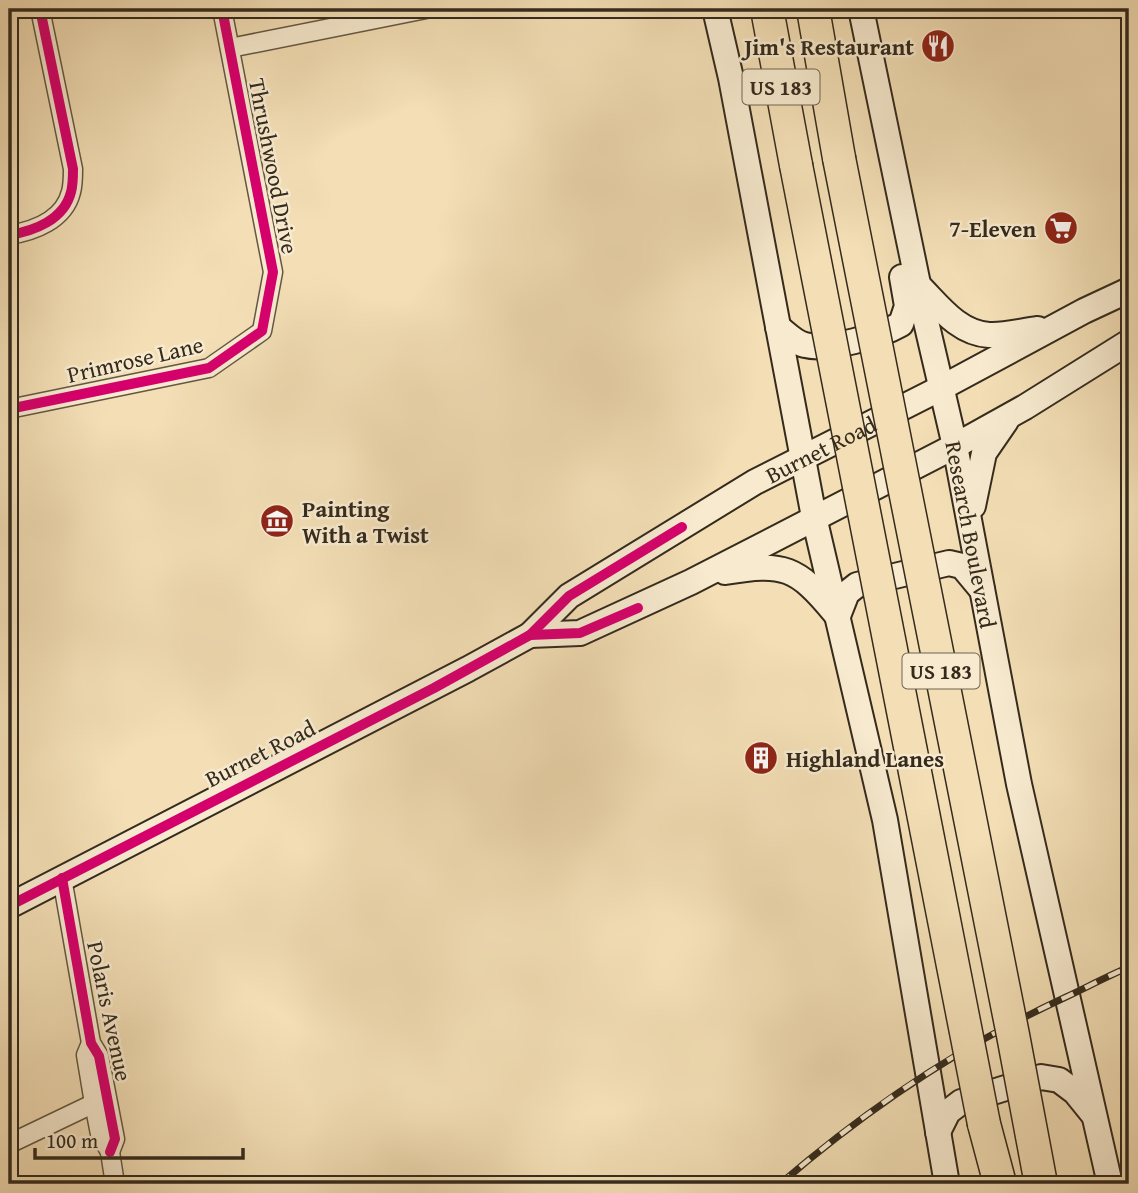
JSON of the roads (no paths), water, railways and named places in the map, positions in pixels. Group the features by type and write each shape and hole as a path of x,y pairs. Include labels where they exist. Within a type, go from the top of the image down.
{"highway":[{"name":"US 183","path":"766,9 984,1124 1000,1184"},
{"name":"US 183","path":"813,9 839,158 1041,1184"},
{"path":"1013,1035 1045,1114 1062,1184"},
{"path":"984,1124 986,1184"}],"main road":[{"path":"715,9 814,517 885,820 947,1184"},
{"name":"Research Boulevard","path":"861,9 955,446 1019,784 1111,1184"},
{"path":"778,327 802,345 822,347 887,332 901,324 907,306 887,212 898,185"},
{"path":"919,286 954,322 971,332 990,335 1056,326"},
{"name":"Burnet Road","path":"9,906 434,688 530,635 569,596 755,482 1129,290"},
{"name":"Burnet Road","path":"530,635 580,633 704,575 955,446 1129,342"},
{"path":"970,520 984,453 1010,415"},
{"path":"838,616 847,593 857,585 949,563 962,566 982,591"},
{"path":"704,575 758,566 789,570 817,591 838,616"},
{"path":"938,1132 948,1112 961,1102 1041,1077 1059,1080 1075,1092 1095,1116"}],"street":[{"path":"9,235 30,231 48,222 63,209 71,193 73,169 40,9"},
{"name":"Thrushwood Drive","path":"222,9 273,272 262,331"},
{"path":"230,48 426,9"},
{"name":"Primrose Lane","path":"9,409 209,368 262,331"},
{"name":"Polaris Avenue","path":"62,878 91,1043 86,1055 100,1100 100,1134 110,1152 116,1184"},
{"path":"9,1144 100,1100"}],"railway":[{"path":"780,1184 813,1156 916,1080 989,1036 1129,967"}],"place":[{"name":"Jim's Restaurant","path":"938,46"},
{"name":"7-Eleven","path":"1061,228"},
{"name":"Painting With a Twist","path":"277,521"},
{"name":"Highland Lanes","path":"761,758"}]}
